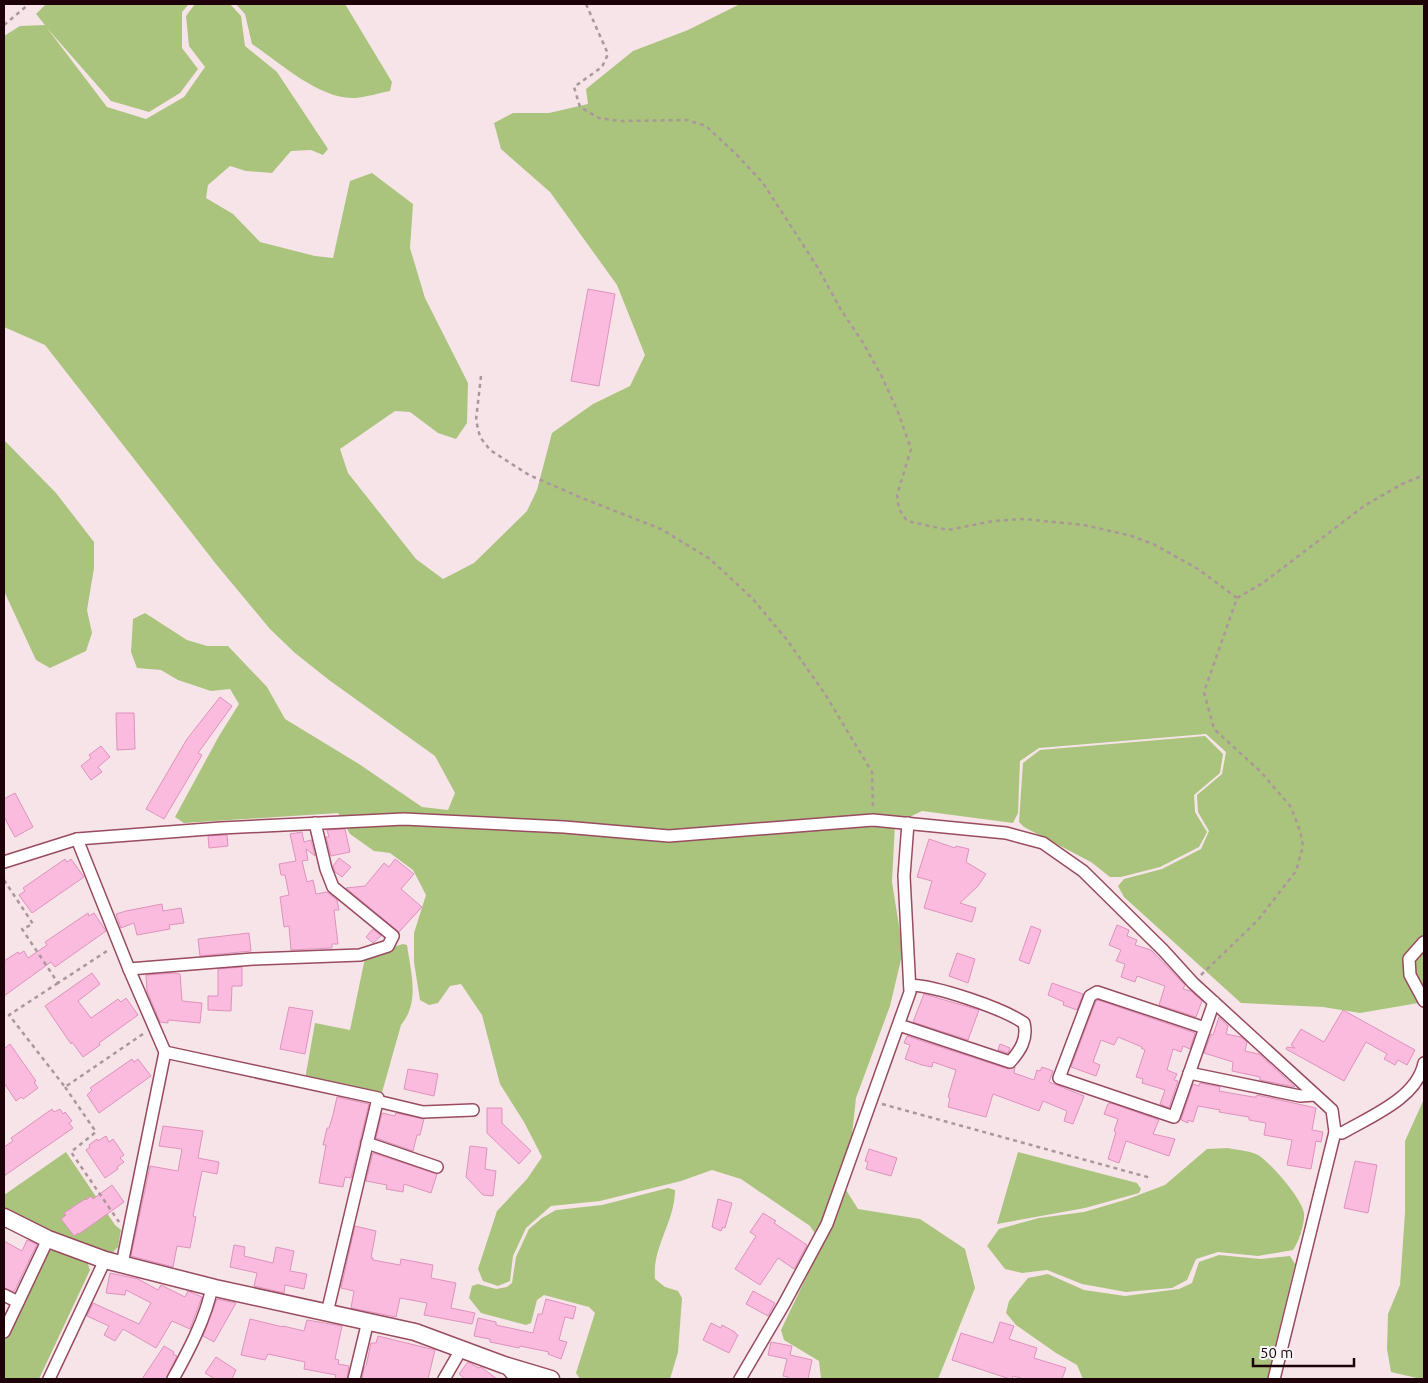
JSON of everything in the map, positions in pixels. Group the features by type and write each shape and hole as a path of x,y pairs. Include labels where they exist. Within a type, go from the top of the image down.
{"street":[{"path":"4,862 77,839 221,828 404,819 564,827 669,836 873,820 1006,833 1044,843 1083,871 1163,950 1193,983 1332,1110 1335,1132 1274,1379"},
{"path":"129,969 253,959 360,955 388,946 393,936 333,887 326,869 315,823"},
{"path":"740,1379 784,1304 827,1224 910,992 904,876 908,823"},
{"path":"77,839 129,969 165,1052 122,1264"},
{"path":"1424,942 1409,959 1410,975 1424,1001"},
{"path":"899,1025 1010,1062 1018,1053 1024,1040 1024,1023 1014,1016 952,993 923,985 910,985"},
{"path":"1205,1028 1097,992 1090,996 1059,1078 1174,1117 1189,1073 1205,1028 1214,1002"},
{"path":"165,1052 378,1098 326,1312"},
{"path":"1335,1132 1342,1133 1401,1098 1417,1082 1424,1062"},
{"path":"1189,1073 1300,1096 1315,1095"},
{"path":"377,1102 423,1112 473,1110"},
{"path":"367,1143 437,1167"},
{"path":"5,1220 48,1239 105,1260 212,1287 415,1332 504,1365 551,1379"},
{"path":"4,1332 48,1239"},
{"path":"49,1379 105,1260"},
{"path":"173,1379 184,1359 209,1300 212,1287"},
{"path":"4,1295 18,1302"},
{"path":"354,1379 368,1321"},
{"path":"444,1379 462,1348"},
{"path":"504,1365 516,1379"}],"path":[{"path":"4,25 29,4"},
{"path":"586,4 608,54 602,67 574,87 580,107 599,118 613,120 687,120 706,126 763,183 862,341 881,375 898,412 911,449 897,495 899,509 907,522 948,530 993,521 1024,519 1084,525 1132,536 1155,545 1198,569 1237,598"},
{"path":"481,376 476,420 480,437 490,450 529,475 661,529 710,559 752,598 787,640 825,694 872,772 873,820"},
{"path":"1193,983 1258,920 1296,871 1302,846 1300,830 1291,807 1260,771 1214,729 1204,692 1237,598 1263,583 1364,506 1402,484 1424,475"},
{"path":"4,880 33,924 22,928 58,983"},
{"path":"119,943 8,1015 65,1087 96,1132 71,1152 119,1223 128,1229"},
{"path":"65,1087 143,1034"},
{"path":"871,1100 1151,1178"}],"green space":[{"path":"46,4 189,4 182,12 182,48 198,69 180,93 149,112 111,101 47,28 107,107 146,119 184,97 205,67 189,46 186,16 195,4 230,4 241,16 245,46 277,72 328,149 323,155 311,150 291,151 272,173 246,171 230,166 208,185 206,198 233,214 260,242 315,256 333,258 350,181 372,173 413,204 410,248 425,298 468,383 467,423 456,439 438,433 410,412 395,411 340,449 348,473 416,559 443,579 474,563 527,511 537,490 552,433 593,404 630,386 645,355 617,285 550,192 501,149 494,123 513,113 549,113 588,104 586,89 633,51 688,30 740,4 1424,4 1424,1002 1360,1013 1323,1007 1241,1003 1124,897 1118,886 1124,879 1162,869 1201,849 1209,831 1198,812 1197,795 1222,774 1226,752 1206,734 1039,748 1020,761 1018,813 1013,823 922,811 895,824 892,882 903,951 890,1006 856,1098 846,1190 858,1209 920,1219 965,1249 975,1288 938,1379 821,1379 819,1361 784,1340 781,1330 822,1244 810,1226 741,1179 712,1170 681,1181 600,1201 551,1206 526,1228 513,1256 510,1281 498,1286 483,1281 478,1269 497,1211 527,1179 542,1157 524,1122 500,1084 482,1015 461,984 450,986 438,1003 429,1005 420,1000 414,962 414,933 426,895 413,870 390,853 374,851 350,834 338,813 184,823 175,817 219,736 239,704 230,689 211,691 178,680 161,670 137,668 131,652 133,619 145,613 187,640 207,646 228,646 267,687 285,719 359,764 422,807 448,810 455,793 435,756 329,680 295,653 270,629 216,564 45,345 4,327 4,36 20,26 45,25 36,14"},
{"path":"236,4 345,4 392,82 390,91 355,98 342,97 314,87 252,44 245,14"},
{"path":"4,440 56,493 94,542 94,568 87,610 92,633 86,651 50,668 36,660 4,591"},
{"path":"1205,736 1223,754 1220,773 1194,795 1195,812 1207,832 1199,847 1160,867 1121,877 1110,877 1091,862 1024,827 1019,822 1023,763 1040,750"},
{"path":"403,944 407,945 412,977 411,1007 401,1025 381,1096 305,1079 315,1023 350,1030 365,958 368,955"},
{"path":"1424,1099 1424,1379 1421,1379 1391,1372 1387,1349 1388,1314 1400,1285 1405,1213 1405,1141"},
{"path":"1228,1148 1258,1155 1264,1159 1278,1173 1298,1199 1304,1213 1304,1222 1293,1250 1258,1256 1218,1252 1196,1259 1187,1280 1172,1288 1126,1292 1082,1284 1047,1270 1022,1273 1005,1269 987,1246 999,1229 1039,1218 1084,1212 1128,1199 1165,1185 1207,1149"},
{"path":"66,1152 115,1225 121,1230 118,1247 112,1253 28,1223 4,1208 4,1195"},
{"path":"1018,1152 1137,1183 1141,1189 1139,1193 1085,1208 997,1224"},
{"path":"668,1188 675,1190 674,1202 657,1256 655,1279 665,1287 678,1291 682,1298 678,1352 670,1379 580,1379 576,1373 595,1313 589,1307 544,1295 537,1300 531,1323 526,1325 481,1313 469,1298 472,1286 478,1284 496,1289 507,1287 512,1283 516,1257 529,1229 542,1218 556,1210 602,1205"},
{"path":"47,1249 87,1261 90,1270 39,1379 4,1379 4,1337"},
{"path":"1219,1255 1261,1259 1290,1256 1295,1264 1267,1379 1083,1379 1077,1365 1016,1325 1006,1313 1009,1301 1028,1278 1048,1274 1084,1290 1125,1296 1179,1289 1192,1283 1199,1262"}],"building":[{"path":"588,289 615,294 599,386 571,381"},
{"path":"220,697 232,706 198,753 202,755 164,819 146,809 187,739"},
{"path":"116,713 134,713 135,749 117,750"},
{"path":"101,746 110,757 98,767 102,772 91,780 81,766 91,758 89,755"},
{"path":"15,793 33,827 15,837 4,817 4,799"},
{"path":"345,829 350,852 331,856 326,837 329,837 327,830"},
{"path":"302,832 304,842 311,840 315,856 306,849 308,860 302,861 307,882 313,880 316,894 327,892 337,900 339,910 334,910 338,944 332,944 332,948 291,950 289,926 284,927 280,897 289,895 285,875 281,875 279,864 296,861 290,834"},
{"path":"227,835 228,846 209,848 208,836"},
{"path":"929,839 955,848 956,846 969,849 966,862 986,874 978,886 960,903 976,908 972,922 924,908 932,881 917,877"},
{"path":"339,858 351,867 342,877 335,872 333,866"},
{"path":"65,859 67,862 71,859 84,877 32,913 19,895 25,891 23,888"},
{"path":"395,859 414,874 401,889 422,907 399,932 346,888 365,886 384,863 389,867"},
{"path":"162,904 163,911 181,908 184,923 169,925 170,929 137,935 134,923 121,928 116,914"},
{"path":"88,913 89,916 94,913 106,931 55,967 51,962 4,996 4,961 18,952 19,954 24,951 28,958 47,945 45,942"},
{"path":"1117,925 1129,930 1127,936 1137,940 1135,945 1151,950 1185,985 1183,989 1191,991 1202,1001 1196,1017 1159,1005 1165,986 1137,976 1135,982 1121,977 1125,964 1116,961 1121,950 1109,945"},
{"path":"1031,926 1041,930 1029,964 1019,960"},
{"path":"373,929 381,936 373,943 366,937"},
{"path":"249,933 251,951 200,956 198,939"},
{"path":"957,953 975,959 968,983 949,976"},
{"path":"242,967 242,986 232,986 231,1011 208,1010 208,996 218,996 218,969"},
{"path":"92,973 100,984 78,1001 91,1018 118,999 121,1002 126,998 138,1015 83,1057 72,1042 71,1044 45,1006"},
{"path":"180,974 182,1001 202,1003 200,1023 168,1020 168,1023 160,1022 147,991 146,975"},
{"path":"1052,983 1083,994 1077,1010 1063,1005 1064,1002 1048,995"},
{"path":"924,994 979,1010 968,1040 913,1022"},
{"path":"1098,1000 1195,1033 1190,1049 1183,1046 1181,1052 1173,1049 1167,1070 1177,1074 1174,1080 1178,1081 1169,1108 1160,1104 1165,1090 1142,1083 1143,1079 1136,1077 1145,1050 1142,1047 1118,1037 1114,1045 1101,1040 1093,1062 1100,1065 1096,1076 1071,1067"},
{"path":"289,1007 313,1011 305,1054 280,1049"},
{"path":"1343,1010 1415,1050 1407,1065 1398,1060 1395,1065 1384,1059 1387,1054 1366,1042 1344,1081 1286,1049 1287,1047 1295,1048 1291,1045 1301,1029 1324,1042"},
{"path":"1219,1017 1228,1026 1226,1034 1241,1037 1247,1042 1245,1051 1259,1054 1295,1087 1260,1080 1260,1077 1232,1071 1233,1062 1204,1053"},
{"path":"907,1036 1008,1069 1015,1067 1014,1073 1034,1080 1037,1070 1040,1071 1042,1067 1053,1071 1049,1082 1084,1096 1073,1124 1064,1121 1067,1111 1043,1101 1039,1111 993,1094 986,1117 948,1107 950,1098 948,1097 956,1070 933,1062 932,1067 905,1059 910,1045 904,1043"},
{"path":"10,1044 36,1081 34,1082 38,1088 23,1099 21,1097 16,1101 4,1083 4,1049"},
{"path":"1000,1044 1010,1048 1008,1053 998,1050"},
{"path":"132,1059 134,1062 138,1059 151,1076 99,1113 87,1095 92,1090 90,1088"},
{"path":"408,1069 438,1074 434,1096 404,1089"},
{"path":"1200,1083 1220,1087 1219,1091 1253,1097 1257,1095 1316,1108 1312,1130 1323,1132 1321,1142 1316,1141 1311,1169 1287,1165 1292,1140 1264,1135 1266,1123 1249,1120 1249,1117 1198,1106 1193,1122 1188,1120 1188,1123 1181,1120 1193,1084 1199,1086"},
{"path":"337,1097 369,1104 351,1178 345,1177 343,1187 319,1183 326,1145 323,1145"},
{"path":"1111,1103 1159,1120 1153,1134 1175,1139 1169,1156 1126,1141 1119,1163 1108,1159 1118,1119 1104,1114 1108,1104"},
{"path":"487,1108 502,1108 502,1123 531,1151 519,1164 487,1133"},
{"path":"52,1109 54,1112 60,1109 63,1114 65,1112 72,1121 69,1123 73,1128 4,1176 4,1147 13,1141 11,1138"},
{"path":"382,1113 395,1116 396,1113 424,1119 413,1151 376,1138"},
{"path":"163,1126 203,1131 198,1158 219,1162 217,1174 202,1171 193,1216 196,1217 190,1248 177,1246 173,1267 131,1256 150,1166 178,1171 182,1149 159,1146"},
{"path":"106,1136 109,1142 113,1139 124,1155 120,1158 124,1162 105,1178 86,1150 97,1139 98,1141"},
{"path":"470,1146 487,1148 485,1169 496,1171 493,1196 483,1195 466,1177"},
{"path":"869,1149 897,1158 891,1176 866,1169 868,1162 865,1161"},
{"path":"373,1153 437,1174 431,1193 404,1184 403,1192 386,1189 387,1185 366,1181"},
{"path":"1355,1161 1377,1165 1368,1213 1344,1208"},
{"path":"112,1185 124,1202 74,1236 61,1219 66,1215 64,1213 91,1196 93,1199"},
{"path":"718,1199 732,1203 725,1228 723,1227 721,1231 712,1227"},
{"path":"763,1213 776,1221 774,1223 807,1245 794,1269 778,1258 760,1285 735,1269 756,1236 750,1232"},
{"path":"355,1226 376,1231 371,1258 373,1260 400,1265 401,1259 433,1265 431,1278 456,1283 451,1308 475,1313 472,1324 424,1315 427,1303 400,1298 396,1317 351,1308 354,1291 341,1288"},
{"path":"27,1240 37,1244 14,1292 4,1288 4,1241 22,1251"},
{"path":"234,1245 245,1247 244,1256 273,1263 276,1247 294,1251 290,1271 307,1274 304,1289 285,1285 284,1293 254,1286 257,1273 230,1267"},
{"path":"110,1273 138,1279 158,1290 161,1285 185,1297 188,1291 202,1297 190,1329 172,1321 156,1348 123,1329 115,1341 104,1335 109,1326 87,1316 93,1303 139,1324 151,1303 126,1290 125,1295 106,1293"},
{"path":"753,1291 775,1303 768,1316 746,1304"},
{"path":"217,1299 236,1303 214,1342 203,1336"},
{"path":"546,1299 576,1307 573,1319 565,1317 559,1340 567,1342 561,1359 548,1354 549,1352 490,1342 490,1339 474,1336 478,1318 496,1322 496,1325 533,1333 538,1314 542,1314"},
{"path":"250,1319 304,1331 307,1320 342,1326 335,1359 339,1360 338,1364 349,1366 347,1379 335,1379 336,1375 304,1369 305,1362 268,1354 265,1360 241,1355"},
{"path":"1000,1322 1014,1326 1009,1339 1037,1348 1034,1358 1066,1368 1062,1379 1024,1379 1013,1376 1010,1379 952,1360 961,1333 993,1343"},
{"path":"711,1323 721,1328 722,1325 738,1335 729,1353 703,1340"},
{"path":"378,1336 435,1350 428,1379 362,1379 371,1343 376,1343"},
{"path":"771,1342 792,1346 790,1355 812,1360 808,1379 788,1379 788,1377 783,1376 787,1359 768,1355"},
{"path":"164,1346 177,1356 166,1379 142,1379"},
{"path":"216,1357 236,1370 232,1379 215,1379 205,1373"},
{"path":"468,1362 479,1368 481,1367 497,1379 465,1379 459,1374"}]}
